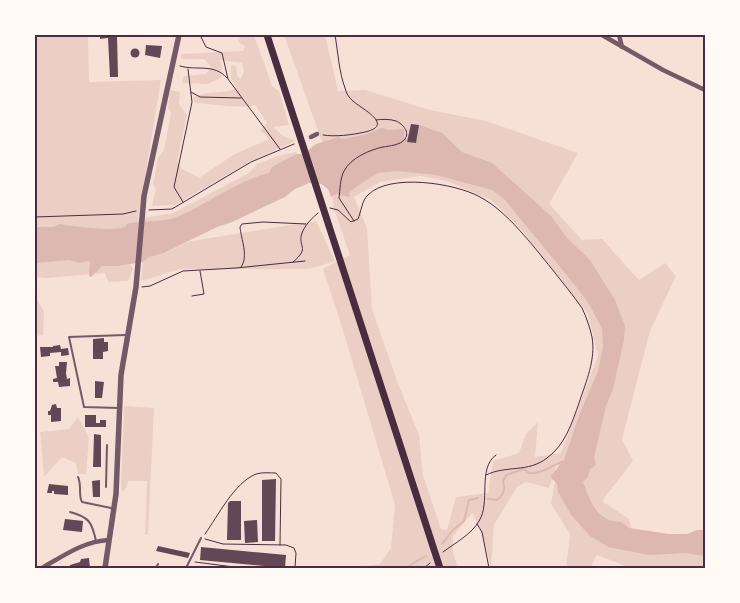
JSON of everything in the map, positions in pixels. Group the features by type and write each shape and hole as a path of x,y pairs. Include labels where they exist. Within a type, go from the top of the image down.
{"main road":[{"path":"267,35 440,568"}],"street":[{"path":"106,568 117,475 121,375 136,287 142,210 179,35"},
{"path":"602,35 663,70 705,90"},
{"path":"619,35 622,46"},
{"path":"311,137 317,134"},
{"path":"42,568 83,545 108,540"}],"lane":[{"path":"119,408 84,407 69,337 128,335"},
{"path":"106,486 107,445"},
{"path":"106,475 117,475"},
{"path":"78,477 81,490 80,499 82,502 114,508"},
{"path":"70,512 89,520 96,541"},
{"path":"186,568 201,538"},
{"path":"156,568 158,564"}],"path":[{"path":"200,35 206,47 222,53 228,79"},
{"path":"317,134 328,136 371,130 375,127 376,120 371,112 352,100 344,88 335,35"},
{"path":"151,210 172,209 251,162 280,149 224,74 216,69 203,67 188,69 172,64"},
{"path":"184,202 174,187 192,102 188,69"},
{"path":"191,92 200,97 242,98"},
{"path":"354,221 339,198 343,172 352,162 366,153 404,141 406,138 407,132 404,126 396,121 376,120"},
{"path":"328,208 338,210 351,222 358,219 366,196 376,188 415,182 437,184 474,194 495,207 525,237 558,277 585,315 592,336 591,364 577,408 564,440 547,458 538,464 486,475"},
{"path":"35,217 124,214 142,210"},
{"path":"293,262 301,255 303,250 301,234 307,224 322,211"},
{"path":"241,267 244,264 245,256 240,234 242,224 263,222 307,224"},
{"path":"136,287 150,286 183,271 305,261"},
{"path":"192,296 204,294 200,270"},
{"path":"443,552 477,524 483,512 486,475 490,459 496,455"},
{"path":"280,545 281,479 276,473 258,473 248,479 232,494 201,538 223,544 280,545 294,548 296,553 295,568"},
{"path":"477,524 482,532 489,568"},
{"path":"189,561 242,568"},
{"path":"424,568 430,563"}],"shaded area":[{"path":"35,35 88,35 89,82 161,80 138,219 173,213 249,173 257,164 278,156 296,152 299,158 185,217 130,230 35,232"},
{"path":"241,35 254,35 272,86 279,91 289,125 273,127 283,136 295,141 251,161 175,205 152,206 156,189 153,185 158,158 164,150 171,113 168,108 170,90 180,92 179,104 187,115 177,161 182,169 199,178 233,155 269,139 260,130 267,123 255,105 234,106 195,103 193,97 237,88 231,78 231,65 236,66 237,76 241,79 244,71 242,63 220,60 221,78 207,84 182,83 184,76 206,74 211,67 204,59 181,59 181,54 243,51 245,46 238,42"},
{"path":"284,35 325,35 338,91 365,90 430,110 486,121 578,153 549,204 582,240 602,239 639,280 665,263 676,276 650,331 622,439 633,461 602,501 629,519 637,549 705,550 705,568 631,568 597,555 590,568 566,568 570,534 551,504 559,459 549,488 526,482 517,487 494,525 491,568 481,530 472,513 453,536 453,553 458,568 348,568 380,564 391,548 395,505 323,269 350,255 334,209 325,150","holes":["421,176 447,181 491,200 521,229 588,314 598,356 561,453 535,457 538,422 526,434 519,453 493,461 488,493 456,497 447,530 441,529 423,475 419,435 397,381 372,309 367,228 354,197 380,182"]},
{"path":"419,125 442,133 462,152 492,163 551,216 568,239 590,260 615,300 625,326 624,340 613,389 606,406 594,458 596,465 590,469 588,477 583,482 592,503 600,514 613,521 621,522 629,528 669,534 687,534 697,530 705,530 705,556 684,553 649,555 608,547 590,536 571,515 558,492 557,483 551,476 564,460 580,413 598,371 603,347 602,329 589,304 578,289 505,200 492,190 436,175 397,171 378,173 349,193 350,197 336,194 331,197 328,189 321,184 309,183 295,189 285,197 164,253 149,257 143,262 102,266 91,277 89,276 90,261 80,263 69,260 35,263 35,227 54,227 59,224 110,229 124,227 130,223 173,218 190,211 245,181 269,173 272,167 297,154 303,154 316,144 338,137 342,139 364,135 382,128 388,130 404,129 404,139 407,139 407,142 415,143"},
{"path":"316,221 335,261 309,269 180,269 141,281 143,262 149,257 164,253 191,241"},
{"path":"124,253 133,269 128,281 108,282 105,273 47,278 35,277 37,259"},
{"path":"35,295 44,312 43,335 35,336"},
{"path":"124,406 154,408 148,535 145,535 147,481 128,481 125,491 121,490"},
{"path":"78,417 89,438 86,474 78,474 76,463 62,457 44,477 40,432 69,429"}],"building":[{"path":"100,35 117,35 118,77 110,77 108,38 100,39"},
{"path":"146,45 162,46 160,58 145,55"},
{"path":"135,48 140,53 135,58 130,53"},
{"path":"411,124 419,125 416,143 407,142"},
{"path":"104,338 104,342 108,342 108,351 103,352 103,359 93,359 93,339"},
{"path":"60,345 61,349 68,348 69,355 61,356 61,352 50,353 50,356 41,357 40,347"},
{"path":"59,362 67,362 66,373 67,379 70,378 70,386 59,387 58,382 53,382 53,379 57,378 55,366 59,366"},
{"path":"95,381 104,382 102,398 95,398"},
{"path":"56,404 57,408 61,408 61,421 51,422 51,415 48,415 48,411 50,411 52,405"},
{"path":"85,415 96,415 96,423 100,423 100,420 106,420 106,427 85,427"},
{"path":"94,434 101,435 101,467 93,467"},
{"path":"276,479 275,541 262,541 262,480"},
{"path":"100,480 100,497 93,497 92,481"},
{"path":"49,484 68,486 68,495 54,494 54,491 47,493"},
{"path":"230,501 241,501 241,540 227,540 228,503"},
{"path":"65,519 83,521 82,532 63,530"},
{"path":"257,520 258,542 245,543 244,521"},
{"path":"158,546 190,553 188,558 156,551"},
{"path":"201,547 286,555 285,568 200,560"},
{"path":"89,558 90,568 70,568 70,565 80,562 81,559"}],"waterway":[{"path":"488,499 497,500 501,496 506,475 524,469 529,473 534,473 565,461"},
{"path":"442,544 453,530 464,521 469,500 478,498"},
{"path":"405,568 426,556"}]}
